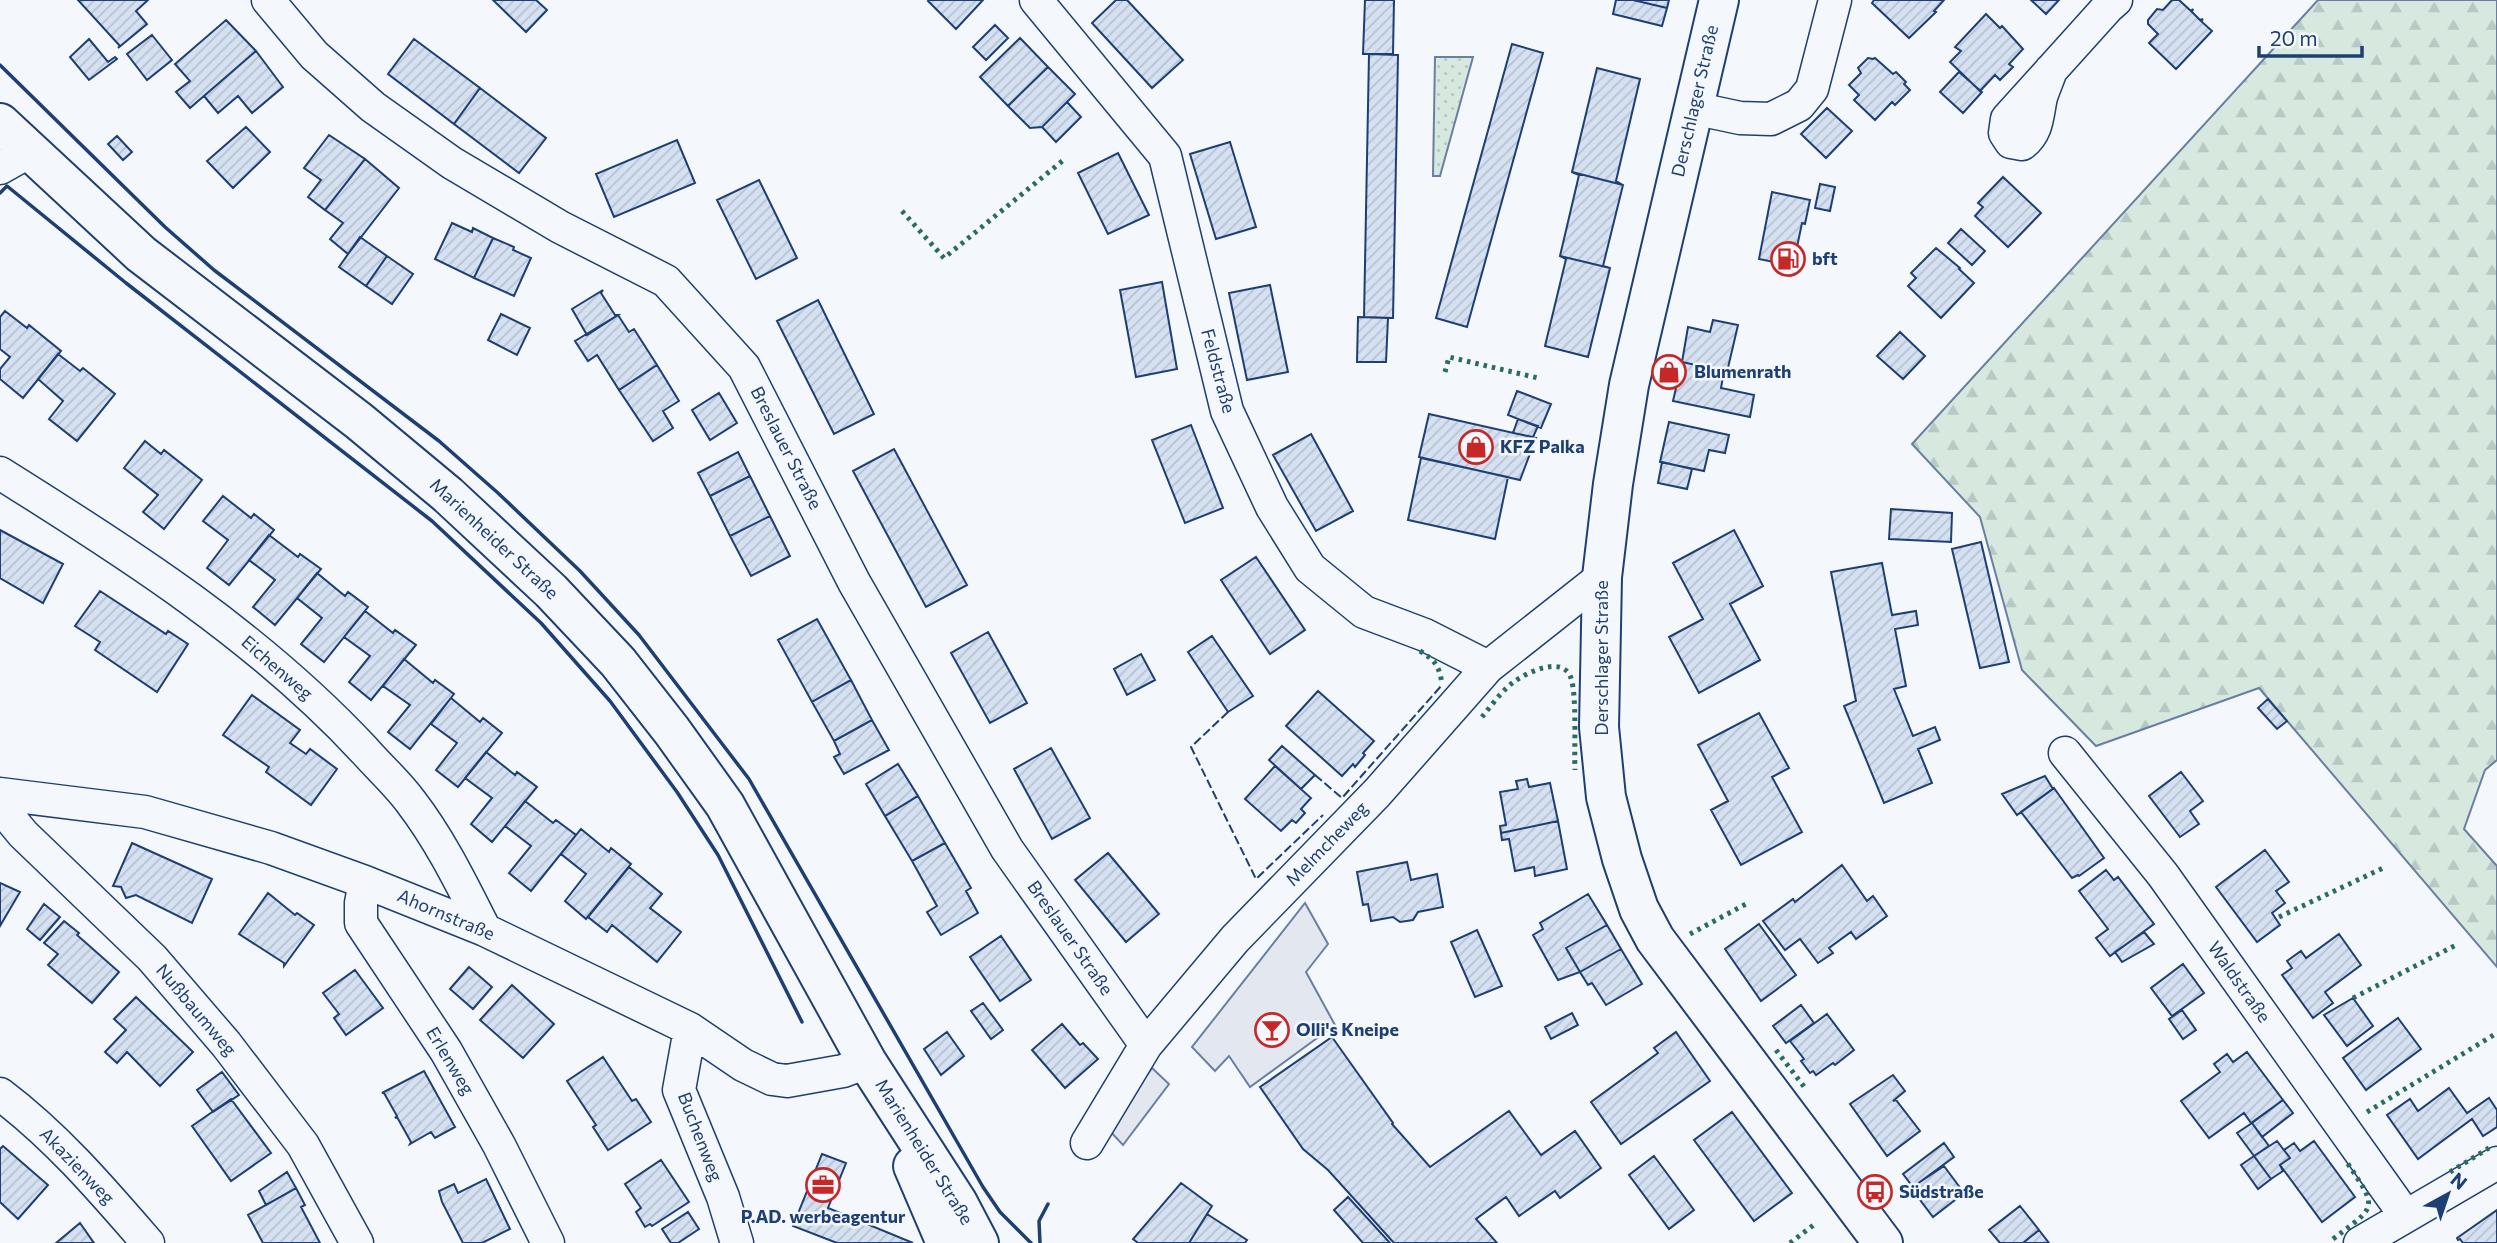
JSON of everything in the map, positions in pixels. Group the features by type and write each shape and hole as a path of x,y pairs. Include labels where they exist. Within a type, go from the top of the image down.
{"main road":[{"name":"Derschlager Straße","path":"1719,0 1629,386 1613,484 1602,577 1599,727 1606,797 1622,859 1639,909 1655,939 1883,1243"},
{"name":"Marienheider Straße","path":"0,123 15,160 359,421 448,495 551,591 618,662 725,805 867,1062 958,1203 979,1243"},
{"name":"Marienheider Straße","path":"867,1062 946,1243"}],"street":[{"name":"Breslauer Straße","path":"268,0 314,55 373,107 462,169 560,227 666,281 744,366 854,582 1007,849 1146,1045"},
{"name":"Feldstraße","path":"1036,0 1165,156 1227,411 1272,507 1310,568 1364,612 1425,635 1488,667"},
{"path":"1693,108 1740,118 1771,119 1799,106 1812,89 1835,0"},
{"path":"2051,70 2116,0"},
{"name":"Eichenweg","path":"0,473 123,550 223,622 330,714 411,801 454,870 485,930"},
{"name":"Melmcheweg","path":"1087,1143 1146,1045 1235,939 1377,793 1488,667 1602,577"},
{"name":"Waldstraße","path":"2065,753 2163,876 2406,1216"},
{"name":"Ahornstraße","path":"0,794 145,813 271,848 365,882 485,930 690,1029 743,1065 772,1079 787,1081 843,1071 867,1062"},
{"name":"Nußbaumweg","path":"0,806 23,834 152,958 226,1044 303,1145 356,1243"},
{"name":"Erlenweg","path":"365,882 361,923 446,1051 499,1145 548,1243"},
{"name":"Buchenweg","path":"690,1029 679,1090 723,1197 737,1243"},
{"name":"Akazienweg","path":"0,1094 84,1169 148,1243"},
{"path":"2360,1243 2497,1163"}],"green space":[{"path":"2318,0 2497,0 2497,760 2485,770 2464,829 2497,866 2497,967 2259,688 2096,746 2022,670 1980,517 1912,444"},
{"path":"1435,57 1473,57 1440,176 1433,176"}],"shaded area":[{"path":"1305,903 1328,944 1306,972 1335,1025 1250,1087 1229,1056 1215,1071 1192,1047"},
{"path":"1152,1068 1169,1084 1123,1145 1107,1128"}],"building":[{"path":"78,0 148,0 136,11 147,24 118,48 120,46"},
{"path":"493,0 536,0 547,10 526,32"},
{"path":"929,0 983,0 956,29 928,1"},
{"path":"1116,0 1127,0 1183,60 1152,88 1092,23"},
{"path":"1365,0 1394,0 1393,54 1363,54"},
{"path":"1616,0 1633,0 1667,8 1662,26 1613,14"},
{"path":"1633,0 1669,0 1667,8"},
{"path":"1874,0 1944,0 1934,11 1936,12 1909,38 1872,3"},
{"path":"2031,0 2059,0 2046,14"},
{"path":"2172,0 2179,0 2191,11 2193,9 2192,12 2200,20 2203,19 2201,21 2212,31 2176,69 2149,43 2158,34 2148,24 2148,20 2157,9 2163,10"},
{"path":"1986,14 2000,28 2002,26 2023,49 2009,64 2013,67 2000,80 1995,75 1980,91 1950,62 1961,51 1955,47"},
{"path":"226,20 256,51 190,108 176,92 190,81 175,64"},
{"path":"995,25 1008,38 986,60 973,47"},
{"path":"152,35 172,60 147,80 127,54"},
{"path":"1020,38 1048,67 1008,106 980,77"},
{"path":"89,39 108,62 115,57 117,59 89,80 70,57"},
{"path":"414,39 480,88 454,124 388,74"},
{"path":"1512,44 1543,53 1467,327 1436,318"},
{"path":"256,51 283,87 252,113 238,96 218,113 204,96"},
{"path":"1369,54 1398,55 1393,318 1364,317"},
{"path":"1868,58 1875,58 1893,74 1896,72 1910,90 1895,105 1892,102 1875,120 1854,100 1859,95 1849,85 1861,73 1858,68"},
{"path":"1048,67 1075,94 1042,127 1030,128 1008,106"},
{"path":"1597,68 1640,79 1616,181 1623,185 1572,172"},
{"path":"1959,72 1982,92 1963,113 1940,92"},
{"path":"480,88 546,138 519,173 454,124"},
{"path":"1067,102 1081,117 1056,142 1042,127"},
{"path":"1827,108 1852,131 1826,158 1801,134"},
{"path":"246,127 270,152 233,188 207,161"},
{"path":"329,135 365,159 325,210 308,197 321,180 304,168"},
{"path":"117,136 132,152 123,160 108,144"},
{"path":"677,140 695,183 614,217 596,174"},
{"path":"1230,142 1256,227 1216,239 1190,154"},
{"path":"1118,153 1149,215 1108,234 1078,173"},
{"path":"365,159 399,188 348,254 330,239 343,223 325,210"},
{"path":"1572,172 1623,185 1603,266 1610,268 1560,256 1579,175"},
{"path":"2003,177 2041,213 2008,247 1975,216 1983,207 1978,203"},
{"path":"759,180 797,258 756,279 717,200"},
{"path":"1820,184 1835,187 1830,211 1815,208"},
{"path":"1772,192 1810,200 1793,266 1759,259"},
{"path":"452,223 472,232 473,228 493,238 474,278 435,259"},
{"path":"1961,229 1985,251 1972,265 1948,243"},
{"path":"360,237 387,256 366,286 339,267"},
{"path":"493,238 531,258 514,296 474,278"},
{"path":"1936,248 1974,283 1941,318 1908,286 1916,278 1911,273"},
{"path":"387,256 413,274 392,304 366,286"},
{"path":"1560,256 1610,268 1588,357 1545,346 1566,259"},
{"path":"1162,282 1177,369 1136,377 1120,290"},
{"path":"1270,285 1288,372 1247,380 1229,293"},
{"path":"603,290 601,293 615,315 618,315 587,335 572,309"},
{"path":"818,300 874,414 834,434 777,321"},
{"path":"5,311 27,328 29,325 61,351 23,398 0,379 0,369 10,357 0,349 0,317"},
{"path":"501,314 530,328 517,355 488,340"},
{"path":"618,315 629,332 634,329 657,365 619,390 597,355 588,361 575,341"},
{"path":"1358,317 1388,318 1386,362 1357,362"},
{"path":"1713,320 1738,325 1727,372 1682,362 1688,327 1710,332"},
{"path":"1900,332 1925,356 1903,379 1877,356"},
{"path":"58,354 80,371 83,368 115,394 77,441 49,419 63,401 38,379"},
{"path":"1682,362 1724,371 1721,388 1754,395 1750,417 1673,401"},
{"path":"657,365 679,401 663,411 673,428 653,441 619,390"},
{"path":"1517,391 1551,404 1541,428 1508,415"},
{"path":"719,393 737,423 710,440 692,410"},
{"path":"1429,414 1536,438 1520,480 1419,457"},
{"path":"1518,419 1538,426 1533,437 1513,433"},
{"path":"1669,422 1729,435 1725,453 1709,450 1704,471 1660,462"},
{"path":"1191,425 1223,508 1185,523 1152,440"},
{"path":"1311,434 1353,511 1316,531 1273,455"},
{"path":"145,441 161,454 164,450 202,480 164,529 143,512 158,495 124,468"},
{"path":"894,449 967,585 926,607 853,471"},
{"path":"738,452 750,476 710,496 698,473"},
{"path":"1421,458 1508,477 1495,539 1408,520"},
{"path":"1662,462 1692,469 1687,489 1658,483"},
{"path":"750,476 770,516 730,536 710,496"},
{"path":"223,496 251,518 254,514 274,530 229,585 207,568 228,540 203,521"},
{"path":"1891,509 1952,513 1951,542 1889,539"},
{"path":"770,516 790,556 751,576 730,536"},
{"path":"0,530 63,564 43,603 0,578"},
{"path":"1734,530 1763,586 1730,604 1760,660 1699,693 1669,637 1703,619 1673,563"},
{"path":"269,535 298,557 300,554 321,569 275,625 253,607 275,580 249,560"},
{"path":"1981,542 2009,662 1980,668 1952,549"},
{"path":"1256,557 1305,630 1270,654 1221,580"},
{"path":"1882,563 1892,615 1916,611 1918,625 1895,629 1906,686 1894,689 1913,736 1935,727 1940,740 1918,749 1932,783 1884,803 1844,706 1856,701 1831,572"},
{"path":"317,573 345,596 348,592 368,607 324,662 301,644 322,618 297,598"},
{"path":"100,591 166,634 168,631 188,644 157,692 95,650 100,642 75,626"},
{"path":"365,611 393,633 395,630 416,645 371,700 349,682 370,656 344,637"},
{"path":"817,619 851,680 812,702 778,640"},
{"path":"988,632 1027,703 990,723 951,653"},
{"path":"1212,636 1253,696 1228,712 1188,652"},
{"path":"1141,654 1155,680 1127,695 1114,669"},
{"path":"404,659 433,683 435,680 454,694 410,749 388,732 410,705 383,686"},
{"path":"851,680 872,720 834,741 812,702"},
{"path":"1318,691 1374,741 1355,767 1353,764 1342,776 1286,726"},
{"path":"252,695 300,730 290,743 306,754 310,749 337,769 311,805 266,772 269,767 223,735"},
{"path":"451,698 480,722 483,718 502,733 458,787 436,770 457,743 431,724"},
{"path":"2268,699 2287,721 2277,729 2258,708"},
{"path":"1759,713 1789,768 1772,777 1802,832 1741,865 1711,810 1728,801 1698,745"},
{"path":"872,720 889,750 844,774 834,757 840,754 834,741"},
{"path":"1282,746 1315,775 1301,789 1269,760"},
{"path":"1051,748 1090,818 1052,839 1014,769"},
{"path":"486,752 515,775 517,772 537,787 492,842 471,824 492,798 465,778"},
{"path":"898,764 918,796 885,816 866,784"},
{"path":"1275,766 1311,798 1301,809 1305,813 1296,823 1292,820 1281,831 1245,799"},
{"path":"2181,772 2203,801 2190,811 2199,824 2180,837 2149,796"},
{"path":"2045,776 2053,789 2017,815 2002,794"},
{"path":"1527,779 1529,787 1550,783 1558,821 1501,833 1500,826 1506,825 1500,792 1518,789 1516,781"},
{"path":"2054,788 2104,858 2072,878 2021,812"},
{"path":"918,796 945,843 912,861 885,816"},
{"path":"525,801 553,823 556,820 576,835 531,891 509,873 531,846 505,826"},
{"path":"1558,821 1567,869 1535,876 1534,867 1515,871 1509,839 1502,840 1501,833"},
{"path":"581,829 609,852 611,848 631,864 586,919 565,901 586,874 561,854"},
{"path":"132,843 212,879 192,923 136,895 126,898 121,887 113,886"},
{"path":"945,843 971,888 966,891 978,913 941,935 927,912 937,906 912,861"},
{"path":"2265,850 2289,882 2276,891 2285,903 2272,913 2280,925 2257,942 2216,887"},
{"path":"1108,853 1159,914 1126,942 1075,880"},
{"path":"1407,862 1411,880 1437,874 1443,907 1418,912 1413,920 1400,922 1393,917 1371,921 1368,904 1363,905 1357,872"},
{"path":"1842,865 1867,901 1873,896 1887,916 1856,939 1851,932 1829,948 1833,953 1818,963 1800,939 1785,950 1763,921 1793,899 1795,902"},
{"path":"629,867 662,894 650,908 681,932 657,962 612,925 607,932 588,917"},
{"path":"2106,870 2114,880 2118,877 2154,924 2110,956 2096,938 2108,929 2079,891"},
{"path":"0,883 20,892 0,926"},
{"path":"268,893 295,915 297,913 314,925 284,966 284,963 239,934"},
{"path":"1588,894 1607,925 1566,948 1580,972 1558,980 1533,935 1543,929 1540,923"},
{"path":"44,904 60,917 40,940 27,929"},
{"path":"64,921 119,972 92,1003 48,965 58,954 44,943"},
{"path":"1759,924 1796,975 1761,1001 1725,949"},
{"path":"1607,925 1621,949 1580,972 1566,948"},
{"path":"1477,930 1502,986 1475,997 1451,942"},
{"path":"2144,932 2154,944 2122,962 2115,952"},
{"path":"2339,934 2361,965 2325,992 2333,1003 2313,1018 2282,975 2292,968 2287,961 2301,951 2306,958"},
{"path":"1001,936 1031,980 1000,1001 970,957"},
{"path":"1621,949 1642,984 1606,1005 1592,983 1588,985 1580,972"},
{"path":"2183,964 2204,993 2172,1016 2151,988"},
{"path":"469,967 492,987 473,1009 450,989"},
{"path":"355,970 383,1008 346,1035 334,1018 339,1014 323,993"},
{"path":"512,985 554,1024 523,1058 480,1020"},
{"path":"136,997 193,1052 160,1086 127,1052 117,1063 105,1052 126,1030 114,1019"},
{"path":"2353,998 2373,1026 2347,1046 2324,1015"},
{"path":"983,1003 1003,1030 991,1039 971,1011"},
{"path":"1801,1005 1814,1023 1786,1043 1773,1026"},
{"path":"2182,1010 2196,1030 2183,1039 2169,1019"},
{"path":"1572,1013 1578,1025 1551,1039 1545,1027"},
{"path":"1827,1014 1854,1050 1816,1075 1813,1071 1810,1073 1801,1061 1804,1059 1790,1041"},
{"path":"2398,1018 2421,1049 2366,1090 2343,1058"},
{"path":"1062,1024 1080,1045 1083,1043 1098,1059 1065,1088 1032,1050"},
{"path":"947,1032 964,1056 941,1075 924,1049"},
{"path":"1676,1032 1710,1081 1621,1144 1591,1102 1658,1053 1654,1048"},
{"path":"1332,1037 1392,1124 1430,1167 1509,1111 1541,1155 1575,1131 1601,1168 1560,1198 1555,1191 1519,1216 1506,1197 1476,1219 1497,1243 1394,1243 1328,1170 1303,1149 1260,1087"},
{"path":"2247,1052 2283,1100 2251,1123 2244,1113 2209,1138 2181,1101 2220,1072 2214,1064 2227,1054 2233,1062"},
{"path":"603,1057 632,1101 636,1099 651,1122 608,1150 593,1127 596,1125 567,1081"},
{"path":"424,1071 455,1127 435,1138 431,1132 410,1144 382,1093"},
{"path":"222,1072 239,1095 213,1112 197,1090"},
{"path":"1893,1075 1905,1091 1893,1101 1896,1100 1920,1131 1887,1156 1850,1104"},
{"path":"2449,1088 2467,1113 2489,1098 2497,1110 2497,1127 2483,1136 2472,1119 2418,1159 2387,1115 2410,1099 2418,1111"},
{"path":"231,1099 271,1153 231,1181 192,1126"},
{"path":"2283,1100 2293,1113 2262,1137 2252,1123"},
{"path":"1732,1112 1792,1193 1754,1221 1694,1140"},
{"path":"2252,1123 2269,1146 2254,1156 2237,1133"},
{"path":"2277,1141 2290,1158 2280,1165 2283,1171 2271,1179 2254,1156"},
{"path":"2314,1141 2355,1197 2322,1222 2280,1165 2290,1158 2284,1150 2294,1143 2300,1151"},
{"path":"1944,1143 1954,1157 1913,1187 1903,1174"},
{"path":"3,1146 48,1185 18,1219 0,1202 0,1149"},
{"name":"P.AD. werbeagentur","path":"822,1154 846,1163 828,1208 913,1243 837,1243 793,1226"},
{"path":"1654,1156 1694,1210 1669,1229 1629,1175"},
{"path":"2254,1156 2271,1179 2258,1189 2241,1165"},
{"path":"661,1160 689,1202 652,1226 650,1224 645,1227 636,1212 641,1208 625,1184"},
{"path":"1944,1166 1964,1193 1933,1217 1911,1188"},
{"path":"287,1172 296,1188 266,1205 259,1191"},
{"path":"486,1179 510,1229 482,1243 463,1243 439,1191 454,1184 458,1193"},
{"path":"1181,1183 1212,1206 1189,1243 1138,1243 1133,1239"},
{"path":"296,1188 305,1205 301,1207 320,1243 263,1243 248,1215"},
{"path":"1348,1197 1390,1243 1363,1243 1334,1210"},
{"path":"2020,1206 2039,1230 2023,1243 2000,1243 1989,1230"},
{"path":"2497,1210 2497,1243 2463,1243 2458,1240 2457,1238"},
{"path":"688,1212 699,1229 678,1243 671,1243 662,1229"},
{"path":"1207,1214 1247,1240 1245,1243 1189,1243"},
{"path":"80,1223 94,1243 56,1243"},
{"path":"2039,1230 2049,1243 2023,1243"}],"hedge":[{"path":"902,211 944,258 1066,158"},
{"path":"1445,372 1449,357 1538,378"},
{"path":"1420,651 1436,665 1442,685"},
{"path":"1482,717 1497,698 1521,677 1553,666 1567,671 1573,686 1575,709 1575,770"},
{"path":"2279,917 2383,868"},
{"path":"1690,934 1746,904"},
{"path":"2353,998 2458,944"},
{"path":"2367,1112 2497,1033"},
{"path":"1776,1050 1805,1088"},
{"path":"2450,1172 2489,1148"},
{"path":"2333,1239 2359,1219 2368,1205 2364,1189 2346,1161"},
{"path":"1790,1243 1815,1224"}],"fence":[{"path":"1315,775 1342,798 1442,685"},
{"path":"1228,712 1191,747 1256,879 1323,815"}],"wall":[{"path":"0,65 165,227 214,270 439,441 498,493 580,571 639,635 749,779 983,1187 1000,1212 1031,1243"},
{"path":"0,193 7,186 126,283 432,521 541,623 610,701 677,792 718,855 802,1022"},
{"path":"1040,1243 1039,1221 1048,1204"}],"place":[{"name":"bft","path":"1788,259"},
{"name":"Blumenrath","path":"1669,372"},
{"name":"KFZ Palka","path":"1476,447"},
{"name":"Olli's Kneipe","path":"1272,1030"},
{"name":"P.AD. werbeagentur","path":"823,1185"},
{"name":"Südstraße","path":"1875,1192"}]}
